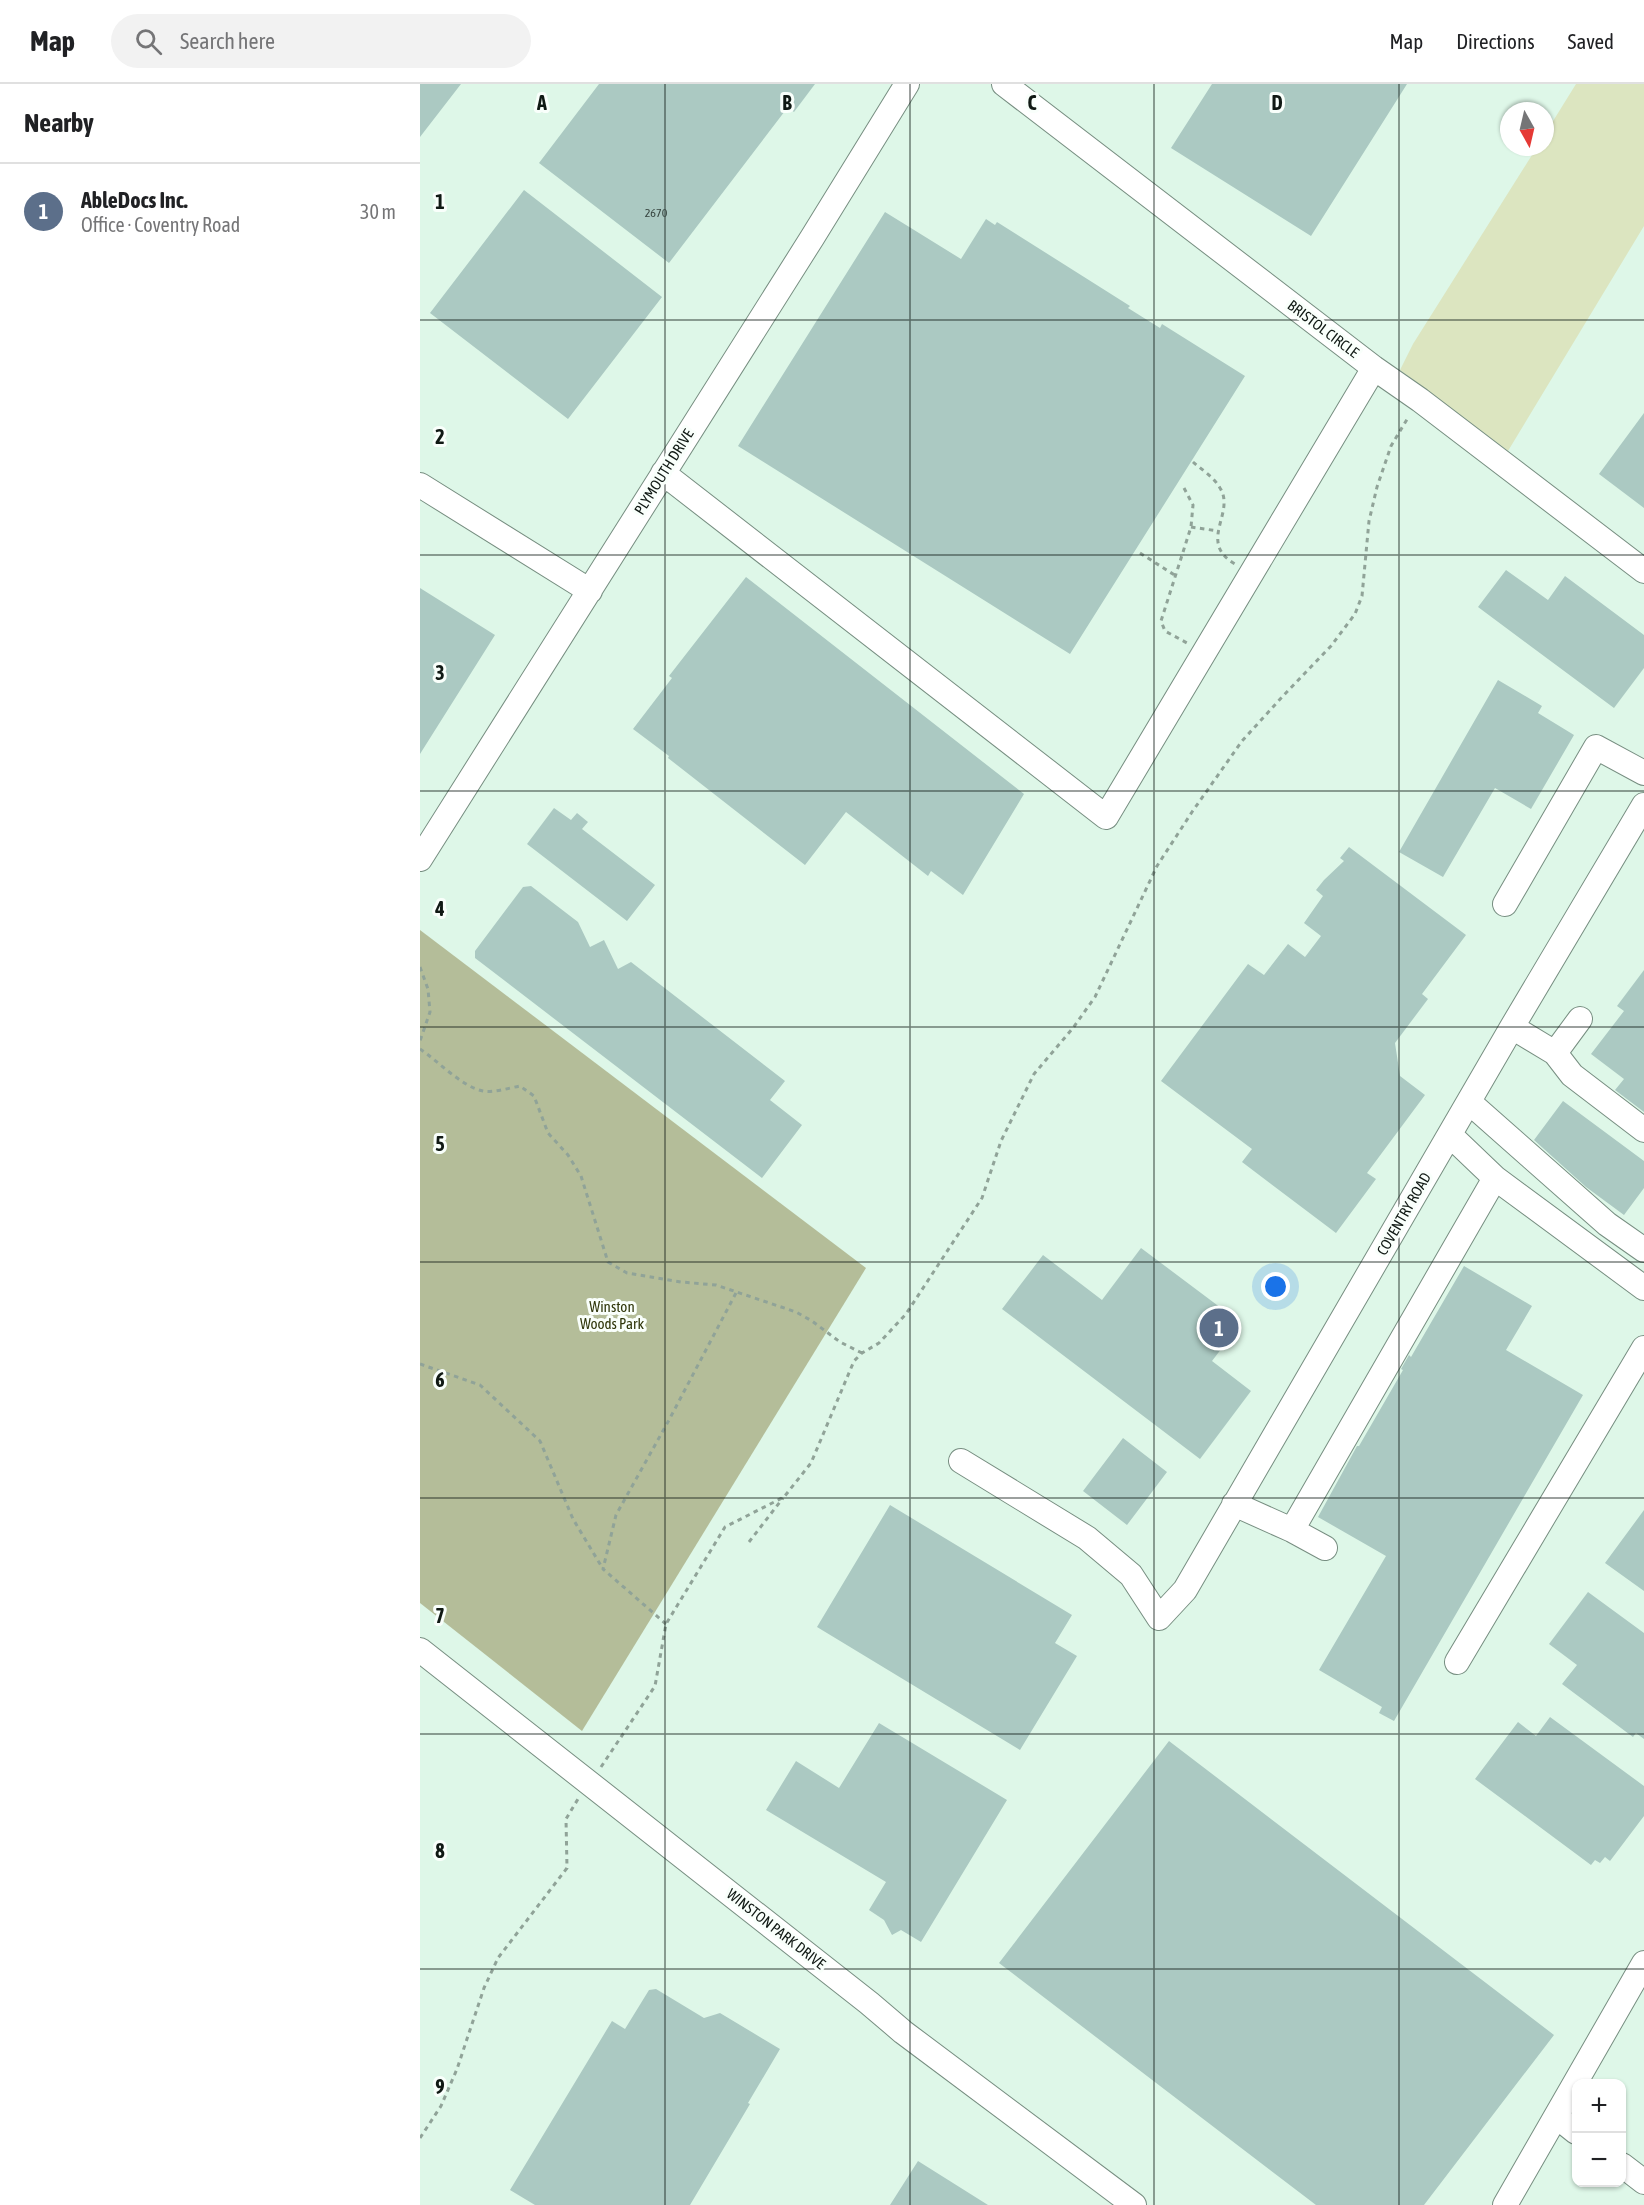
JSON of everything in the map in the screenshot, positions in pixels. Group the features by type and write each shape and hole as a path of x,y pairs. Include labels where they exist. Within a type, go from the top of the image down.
{"street":[{"name":"PLYMOUTH DRIVE","path":"420,860 907,84"},
{"name":"BRISTOL CIRCLE","path":"1004,84 1644,572"},
{"path":"663,473 1106,817 1374,368"},
{"path":"420,485 590,591"},
{"path":"1505,904 1596,747 1644,772"},
{"name":"COVENTRY ROAD","path":"961,1461 1087,1538 1131,1575 1159,1618 1185,1590 1512,1027 1644,805"},
{"path":"1555,1053 1580,1019"},
{"path":"1512,1027 1555,1053 1572,1075 1644,1130"},
{"path":"1469,1102 1607,1224 1640,1240"},
{"path":"1450,1136 1495,1178 1644,1288"},
{"path":"1292,1530 1495,1178"},
{"path":"1457,1662 1644,1348"},
{"path":"1234,1504 1292,1530 1325,1548"},
{"name":"WINSTON PARK DRIVE","path":"420,1650 823,1966 903,2032 1134,2205"},
{"path":"1505,2205 1644,1962"},
{"path":"1556,2116 1572,2129"},
{"path":"1626,2168 1644,2182"}],"path":[{"path":"749,1542 811,1464 854,1361 862,1353 879,1343 906,1314 982,1198 1001,1141 1029,1083 1073,1028 1095,996 1157,866 1192,812 1242,741 1332,646 1355,614 1362,596 1370,520 1377,487 1391,446 1420,400"},
{"path":"1193,462 1222,489 1223,511 1218,531 1218,547 1224,557 1242,568"},
{"path":"1184,488 1193,505 1191,527 1161,621 1165,631 1205,653"},
{"path":"1191,527 1218,531"},
{"path":"1140,553 1176,576"},
{"path":"420,966 428,989 430,1012 420,1041"},
{"path":"420,1050 439,1062 462,1082 484,1091 520,1086 534,1096 548,1133 568,1155 581,1176 608,1262 627,1273 716,1285 738,1291 796,1312 840,1342 862,1353"},
{"path":"603,1569 616,1515 738,1291"},
{"path":"420,1364 480,1385 540,1441 573,1519 603,1569 666,1624"},
{"path":"606,1760 655,1686 666,1624 724,1527 784,1497"},
{"path":"420,2138 441,2106 457,2069 484,1988 498,1958 567,1868 566,1819 577,1801"}],"green space":[{"path":"1576,84 1644,84 1644,226 1508,451 1400,370 1413,344 1531,156 1554,156 1554,119"},
{"name":"Winston Woods Park","path":"420,930 866,1268 582,1731 420,1603"}],"building":[{"path":"420,84 461,84 420,137"},
{"path":"599,84 815,84 794,112 788,107 669,263 539,163"},
{"path":"1212,84 1407,84 1311,236 1171,148"},
{"path":"524,190 662,297 568,419 430,313"},
{"path":"885,212 961,259 986,219 995,225 997,222 1130,306 1128,308 1160,328 1162,324 1245,376 1070,654 738,446"},
{"path":"1644,413 1644,508 1599,474"},
{"path":"1506,570 1548,600 1565,576 1644,635 1644,668 1614,708 1478,607"},
{"path":"746,577 1024,794 963,895 931,871 928,876 846,812 805,865 633,729 672,678 669,676"},
{"path":"420,588 495,635 420,754"},
{"path":"1498,680 1542,706 1538,713 1574,735 1531,809 1495,788 1443,877 1399,852"},
{"path":"554,808 571,820 577,813 588,822 582,829 655,885 627,921 527,844"},
{"path":"1349,847 1466,935 1422,994 1428,999 1395,1043 1400,1076 1425,1095 1367,1173 1376,1179 1336,1233 1242,1162 1252,1149 1161,1081 1248,964 1264,975 1288,944 1305,957 1321,936 1304,923 1323,896 1316,890 1344,861 1340,858"},
{"path":"531,886 578,922 590,947 604,940 618,969 631,962 785,1081 770,1100 802,1125 762,1178 475,958 475,951 523,887"},
{"path":"1644,970 1644,1112 1615,1090 1624,1079 1591,1054 1624,1011 1617,1006"},
{"path":"1563,1101 1644,1161 1644,1188 1624,1215 1586,1187 1534,1140"},
{"path":"1141,1248 1241,1323 1212,1361 1251,1391 1200,1459 1002,1309 1043,1255 1102,1300"},
{"path":"1464,1266 1532,1306 1506,1350 1583,1395 1394,1721 1379,1713 1382,1707 1319,1670 1386,1556 1318,1517 1403,1370 1401,1369 1409,1355 1411,1357"},
{"path":"1123,1438 1167,1472 1127,1525 1083,1491"},
{"path":"890,1505 1072,1615 1055,1643 1077,1656 1020,1750 817,1627"},
{"path":"1644,1510 1644,1591 1605,1563"},
{"path":"1588,1592 1644,1633 1644,1739 1636,1733 1633,1737 1562,1684 1577,1665 1549,1644"},
{"path":"1550,1717 1644,1786 1644,1816 1610,1861 1605,1857 1600,1863 1595,1860 1591,1865 1475,1779 1518,1722 1536,1736"},
{"path":"879,1723 1007,1800 921,1942 901,1930 892,1935 884,1920 869,1910 886,1882 766,1810 796,1761 839,1788"},
{"path":"1169,1741 1554,2035 1424,2205 1316,2205 999,1963"},
{"path":"656,1989 704,2018 720,2013 780,2049 690,2205 535,2205 510,2190 612,2021 625,2029 649,1990"},
{"path":"918,2161 988,2205 890,2205"}],"place":[{"name":"AbleDocs Inc.","path":"1219,1328"}]}
